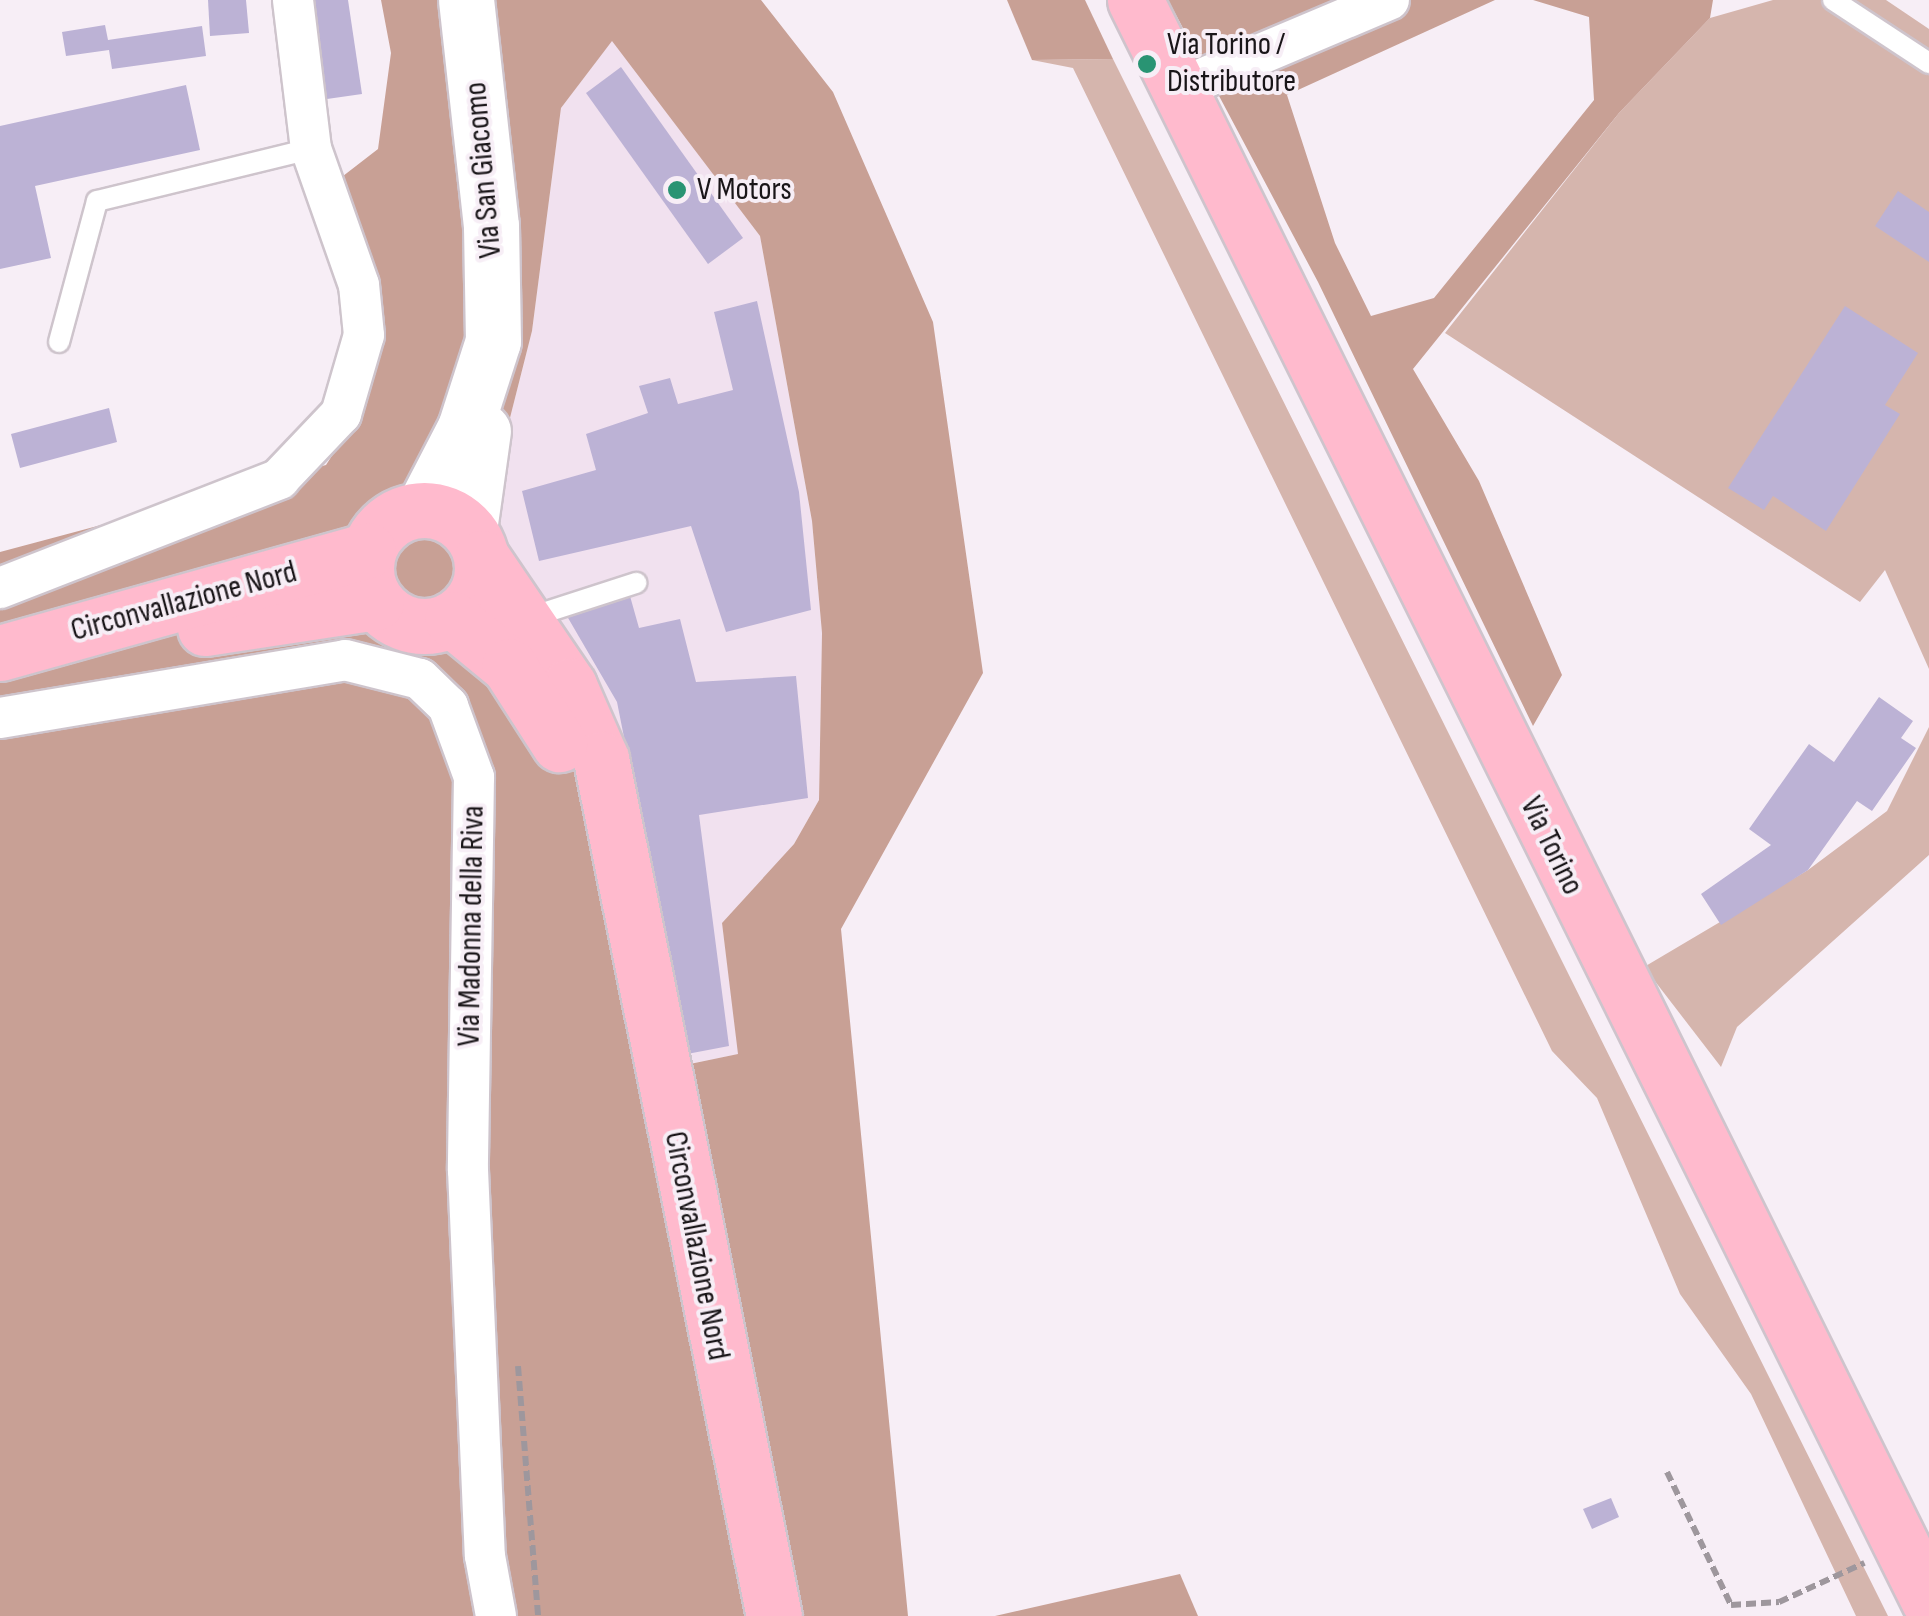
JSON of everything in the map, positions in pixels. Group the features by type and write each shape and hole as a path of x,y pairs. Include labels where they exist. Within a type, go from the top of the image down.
{"main road":[{"name":"Via San Giacomo","path":"458,532 499,362 493,341 491,226 466,0"},
{"name":"Via Torino","path":"1135,0 1929,1601"},
{"path":"388,521 458,532 477,594 458,624 419,627 372,576 388,521"},
{"name":"Circonvallazione Nord","path":"458,532 528,618 600,759 618,876 774,1616"},
{"name":"Circonvallazione Nord","path":"0,653 372,576"},
{"name":"Circonvallazione Nord","path":"0,661 372,576"},
{"name":"Circonvallazione Nord","path":"458,624 541,706 618,876"}],"street":[{"path":"0,588 279,478 341,414 360,363 359,285 311,149 294,0"},
{"path":"1178,88 1389,0"},
{"path":"458,624 528,618"},
{"name":"Via Madonna della Riva","path":"0,718 345,660 420,680 458,722 474,778 468,1170 485,1556 496,1616"}],"lane":[{"path":"1833,0 1929,63"},
{"path":"59,342 97,200 311,149"},
{"path":"528,618 636,584"}],"path":[{"path":"1667,1472 1731,1606 1780,1602 1902,1547"}],"shaded area":[{"path":"381,0 761,0 833,92 933,322 983,673 841,929 908,1616 0,1616 0,552 326,465 362,409 334,183 378,149 391,53","holes":["612,41 760,236 812,521 822,633 819,800 794,844 722,923 738,1054 685,1065 500,558 490,497 532,331 561,108"]},
{"path":"1007,0 1085,0 1113,59 1032,60"},
{"path":"1168,0 1495,0 1287,95 1335,243 1371,316 1434,298 1594,100 1589,17 1533,0 1713,0 1710,18 1619,113 1413,369 1479,481 1562,675 1533,726 1318,282"},
{"path":"1773,0 1886,0 1929,29 1929,669 1885,570 1860,602 1445,333 1619,113 1710,18"},
{"path":"612,40 760,236 812,521 822,633 819,800 794,844 722,923 739,1054 684,1065 500,558 490,497 532,331 561,108"},
{"path":"1113,59 1888,1616 1856,1616 1751,1394 1680,1294 1597,1098 1552,1051 1073,68 1032,60"},
{"path":"1929,727 1929,855 1737,1027 1721,1067 1644,967 1808,870 1887,811"},
{"path":"1180,1574 1198,1616 995,1616"}],"building":[{"path":"208,0 246,0 249,33 210,36"},
{"path":"298,0 348,0 362,94 313,101"},
{"path":"105,25 108,40 202,26 206,56 112,69 109,50 66,56 62,32"},
{"path":"621,67 743,238 708,264 586,93"},
{"path":"186,85 200,150 35,186 51,258 0,269 0,126"},
{"path":"1898,191 1929,212 1929,262 1875,226"},
{"path":"757,301 799,492 811,610 726,632 691,526 539,561 522,491 596,470 586,434 648,413 639,386 670,378 678,404 733,390 714,312"},
{"path":"1845,306 1918,353 1885,405 1900,414 1826,531 1773,496 1764,510 1728,488"},
{"path":"109,408 117,442 20,468 11,434"},
{"path":"630,596 639,628 680,619 696,682 796,676 808,798 699,815 729,1046 687,1054 617,702 564,611"},
{"path":"1879,697 1913,721 1901,738 1916,748 1872,811 1857,801 1808,870 1721,925 1701,894 1771,845 1749,829 1809,744 1834,762"},
{"path":"1611,1498 1619,1517 1592,1529 1583,1509"}],"place":[{"name":"Via Torino / Distributore","path":"1147,64"},
{"name":"V Motors","path":"677,190"}]}
